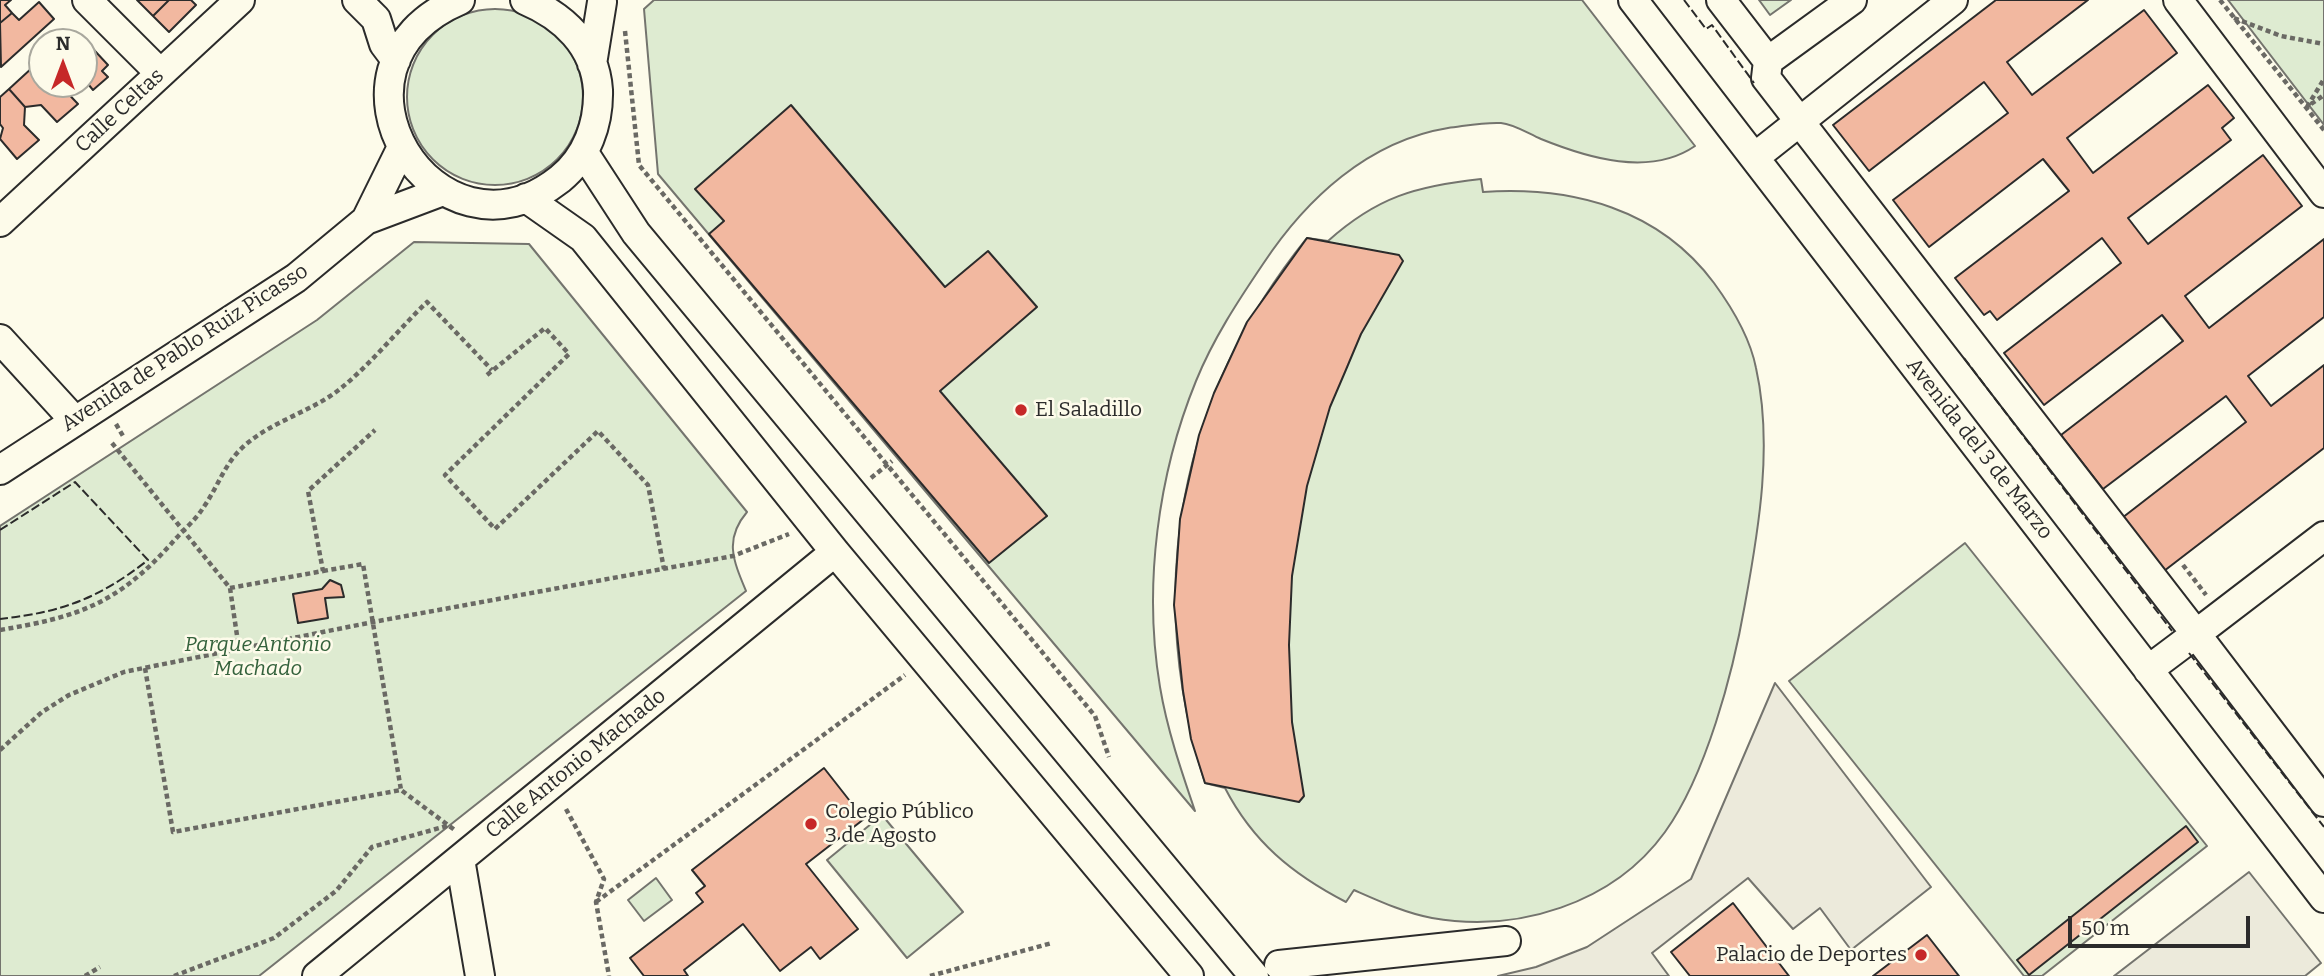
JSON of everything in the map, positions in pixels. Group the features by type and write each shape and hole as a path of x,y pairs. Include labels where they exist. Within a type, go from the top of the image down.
{"street":[{"path":"87,0 160,73"},
{"name":"Calle Celtas","path":"0,222 240,0"},
{"path":"357,0 376,19 384,44 396,60"},
{"path":"459,0 432,14 411,35 396,60 389,90 390,111 401,149 419,173 443,191 484,203 526,198 549,188 568,172 584,153 598,109 592,64 582,43 567,24 537,5"},
{"name":"Avenida del 3 de Marzo","path":"1633,0 2324,898"},
{"path":"1721,0 1768,61 1766,78 2324,802"},
{"path":"1768,61 1852,0"},
{"path":"1755,158 1953,0"},
{"path":"2178,0 2324,193"},
{"path":"537,5 610,7 592,64"},
{"name":"Avenida de Pablo Ruiz Picasso","path":"366,220 401,149"},
{"path":"584,153 636,233 1254,976"},
{"name":"Avenida de Pablo Ruiz Picasso","path":"0,470 296,278 366,220 443,191"},
{"path":"526,198 583,238 835,552 1189,976"},
{"path":"0,339 75,421"},
{"path":"2148,670 2324,536"},
{"name":"Calle Antonio Machado","path":"317,976 835,552"},
{"path":"460,859 480,976"},
{"path":"1279,965 1506,941"}],"path":[{"path":"2220,0 2324,130"},
{"path":"610,7 639,165 889,463 1095,716 1106,754 1114,764"},
{"path":"2234,18 2281,36 2324,44"},
{"path":"2307,107 2324,79"},
{"path":"2307,107 2324,95"},
{"path":"0,630 55,621 81,612 122,591 151,566 203,508 222,472 243,447 273,425 339,390 427,302 492,370"},
{"path":"487,375 545,328 569,354 445,475 495,529 598,431 648,485 664,569"},
{"path":"323,571 308,491 375,430"},
{"path":"112,443 230,587 239,649"},
{"path":"863,484 889,463"},
{"path":"0,750 23,728 69,695 124,672 373,622 733,556 794,532"},
{"path":"230,587 363,564 401,790 456,831"},
{"path":"145,668 173,832 401,790"},
{"path":"596,902 914,668"},
{"path":"566,809 604,878 596,902 609,976"},
{"path":"174,976 274,937 336,891 372,847 450,825"},
{"path":"930,976 1052,943"},
{"path":"85,976 100,967"}],"green space":[{"name":"El Saladillo","path":"654,0 1582,0 1695,146 1659,161 1619,161 1579,152 1501,123 1448,128 1391,146 1342,176 1319,196 1280,240 1226,321 1196,381 1172,454 1157,531 1153,610 1160,687 1170,734 1195,811 658,174 644,9"},
{"path":"1759,0 1791,0 1770,15"},
{"path":"2228,0 2324,0 2324,125"},
{"path":"495,9 529,16 557,35 576,63 583,97 576,131 557,159 529,178 495,185 461,178 433,159 414,131 407,97 414,63 433,35 461,16"},
{"path":"1481,179 1483,192 1549,193 1612,208 1640,220 1667,237 1692,258 1728,303 1750,345 1761,397 1764,456 1755,546 1740,631 1716,722 1680,809 1644,857 1619,878 1591,895 1561,908 1529,916 1464,922 1412,913 1354,890 1346,902 1291,868 1248,825 1225,788 1205,783 1186,710 1177,638 1176,567 1185,497 1202,429 1228,363 1263,299 1307,238 1328,241 1363,214 1399,196 1437,185"},
{"name":"Parque Antonio Machado","path":"414,242 529,244 747,512 735,531 733,541 737,569 746,591 259,976 0,976 0,526 317,320"},
{"path":"1965,543 2207,846 2042,976 2024,976 1789,681"},
{"path":"882,815 963,912 907,958 827,860"},
{"path":"656,878 672,900 644,921 628,900"}],"shaded area":[{"path":"1775,683 1931,887 1851,950 1820,908 1793,929 1748,878 1652,953 1669,976 1498,976 1536,967 1587,947 1691,879"},
{"path":"2249,872 2321,963 2305,976 2114,976"}],"building":[{"path":"0,0 11,0 5,5 12,13 0,23"},
{"path":"137,0 169,0 153,16"},
{"path":"169,0 191,0 196,5 169,32 153,16"},
{"path":"1996,0 2088,0 2007,62 2032,95 2144,10 2177,53 2067,138 2093,173 2208,85 2234,118 2222,128 2231,140 2128,218 2148,244 2263,155 2302,206 2185,296 2209,328 2324,239 2324,317 2248,376 2271,406 2324,365 2324,448 2164,571 2122,518 2246,422 2226,396 2103,489 2061,435 2183,341 2162,315 2044,405 2004,353 2121,263 2102,238 1997,320 1990,311 1984,315 1955,278 2069,191 2043,159 1929,247 1893,200 2008,113 1984,82 1869,171 1833,125"},
{"path":"39,2 54,19 44,28 28,28 28,43 1,67 0,23 12,13 19,20"},
{"path":"98,54 108,65 102,71 108,77 98,86"},
{"path":"28,72 28,98 72,98 78,104 57,122 41,105 25,107 9,89"},
{"path":"9,89 25,107 24,125 39,140 17,159 0,139 3,128 0,124 0,97"},
{"name":"El Saladillo","path":"791,105 945,287 988,251 1037,307 940,391 1047,516 989,563 709,234 724,221 695,189"},
{"path":"1307,238 1399,255 1403,261 1361,334 1330,407 1307,486 1292,576 1289,645 1292,722 1304,796 1299,802 1205,783 1191,739 1174,605 1180,519 1199,435 1214,393 1247,322"},
{"path":"330,580 341,585 344,597 325,598 328,618 298,623 293,594 322,589"},
{"path":"824,768 864,819 806,864 858,929 820,959 811,947 780,971 743,924 684,970 688,976 644,976 630,958 703,902 696,893 705,886 692,870"},
{"path":"2186,826 2198,842 2029,975 2017,960"},
{"path":"1733,903 1789,976 1690,976 1671,952"},
{"name":"Palacio de Deportes","path":"1927,935 1959,976 1873,976"}],"fence":[{"path":"1684,0 1706,29 1712,25 1754,83"},
{"path":"1964,358 2172,631"},
{"path":"0,530 75,482 148,560 113,585 78,602 61,608 0,619"},
{"path":"2189,653 2324,827"}],"place":[{"name":"El Saladillo","path":"1021,410"},
{"name":"Colegio Público 3 de Agosto","path":"811,824"},
{"name":"Palacio de Deportes","path":"1921,955"}]}
